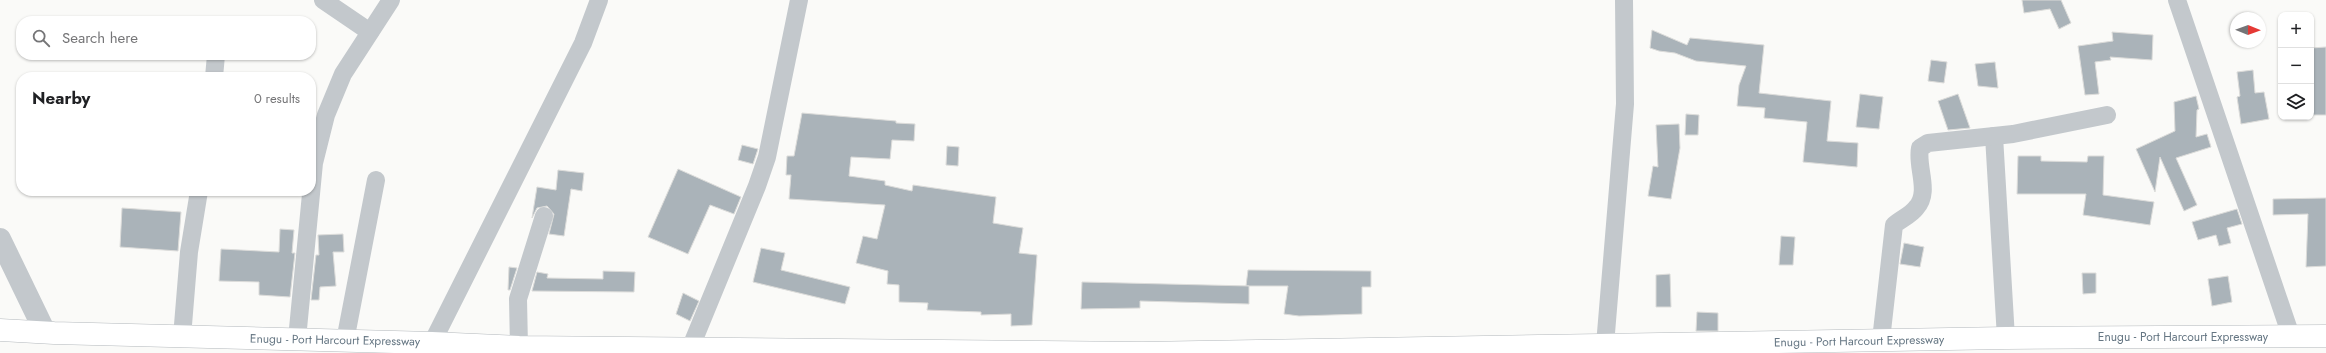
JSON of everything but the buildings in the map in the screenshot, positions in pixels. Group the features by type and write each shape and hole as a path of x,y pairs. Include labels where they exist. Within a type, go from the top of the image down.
{"highway":[{"name":"Enugu - Port Harcourt Expressway","path":"0,330 519,347 1142,353 2006,338 2326,336"}],"street":[{"path":"323,0 370,32"},
{"path":"316,155 326,115 343,74 391,0"},
{"path":"432,343 583,43 599,0"},
{"path":"690,349 758,186 767,156 799,0"},
{"path":"1605,345 1625,104 1624,0"},
{"path":"2177,0 2291,336"},
{"path":"214,72 216,60"},
{"path":"1881,340 1894,225 1916,209 1922,200 1923,188 1918,156 1920,148 1928,144 1994,136 2107,115"},
{"path":"1994,136 2006,338"},
{"path":"345,341 376,180"},
{"path":"182,337 189,252 198,196"},
{"path":"297,340 311,196"},
{"path":"519,347 518,299 544,216"},
{"path":"0,239 45,332"}]}
